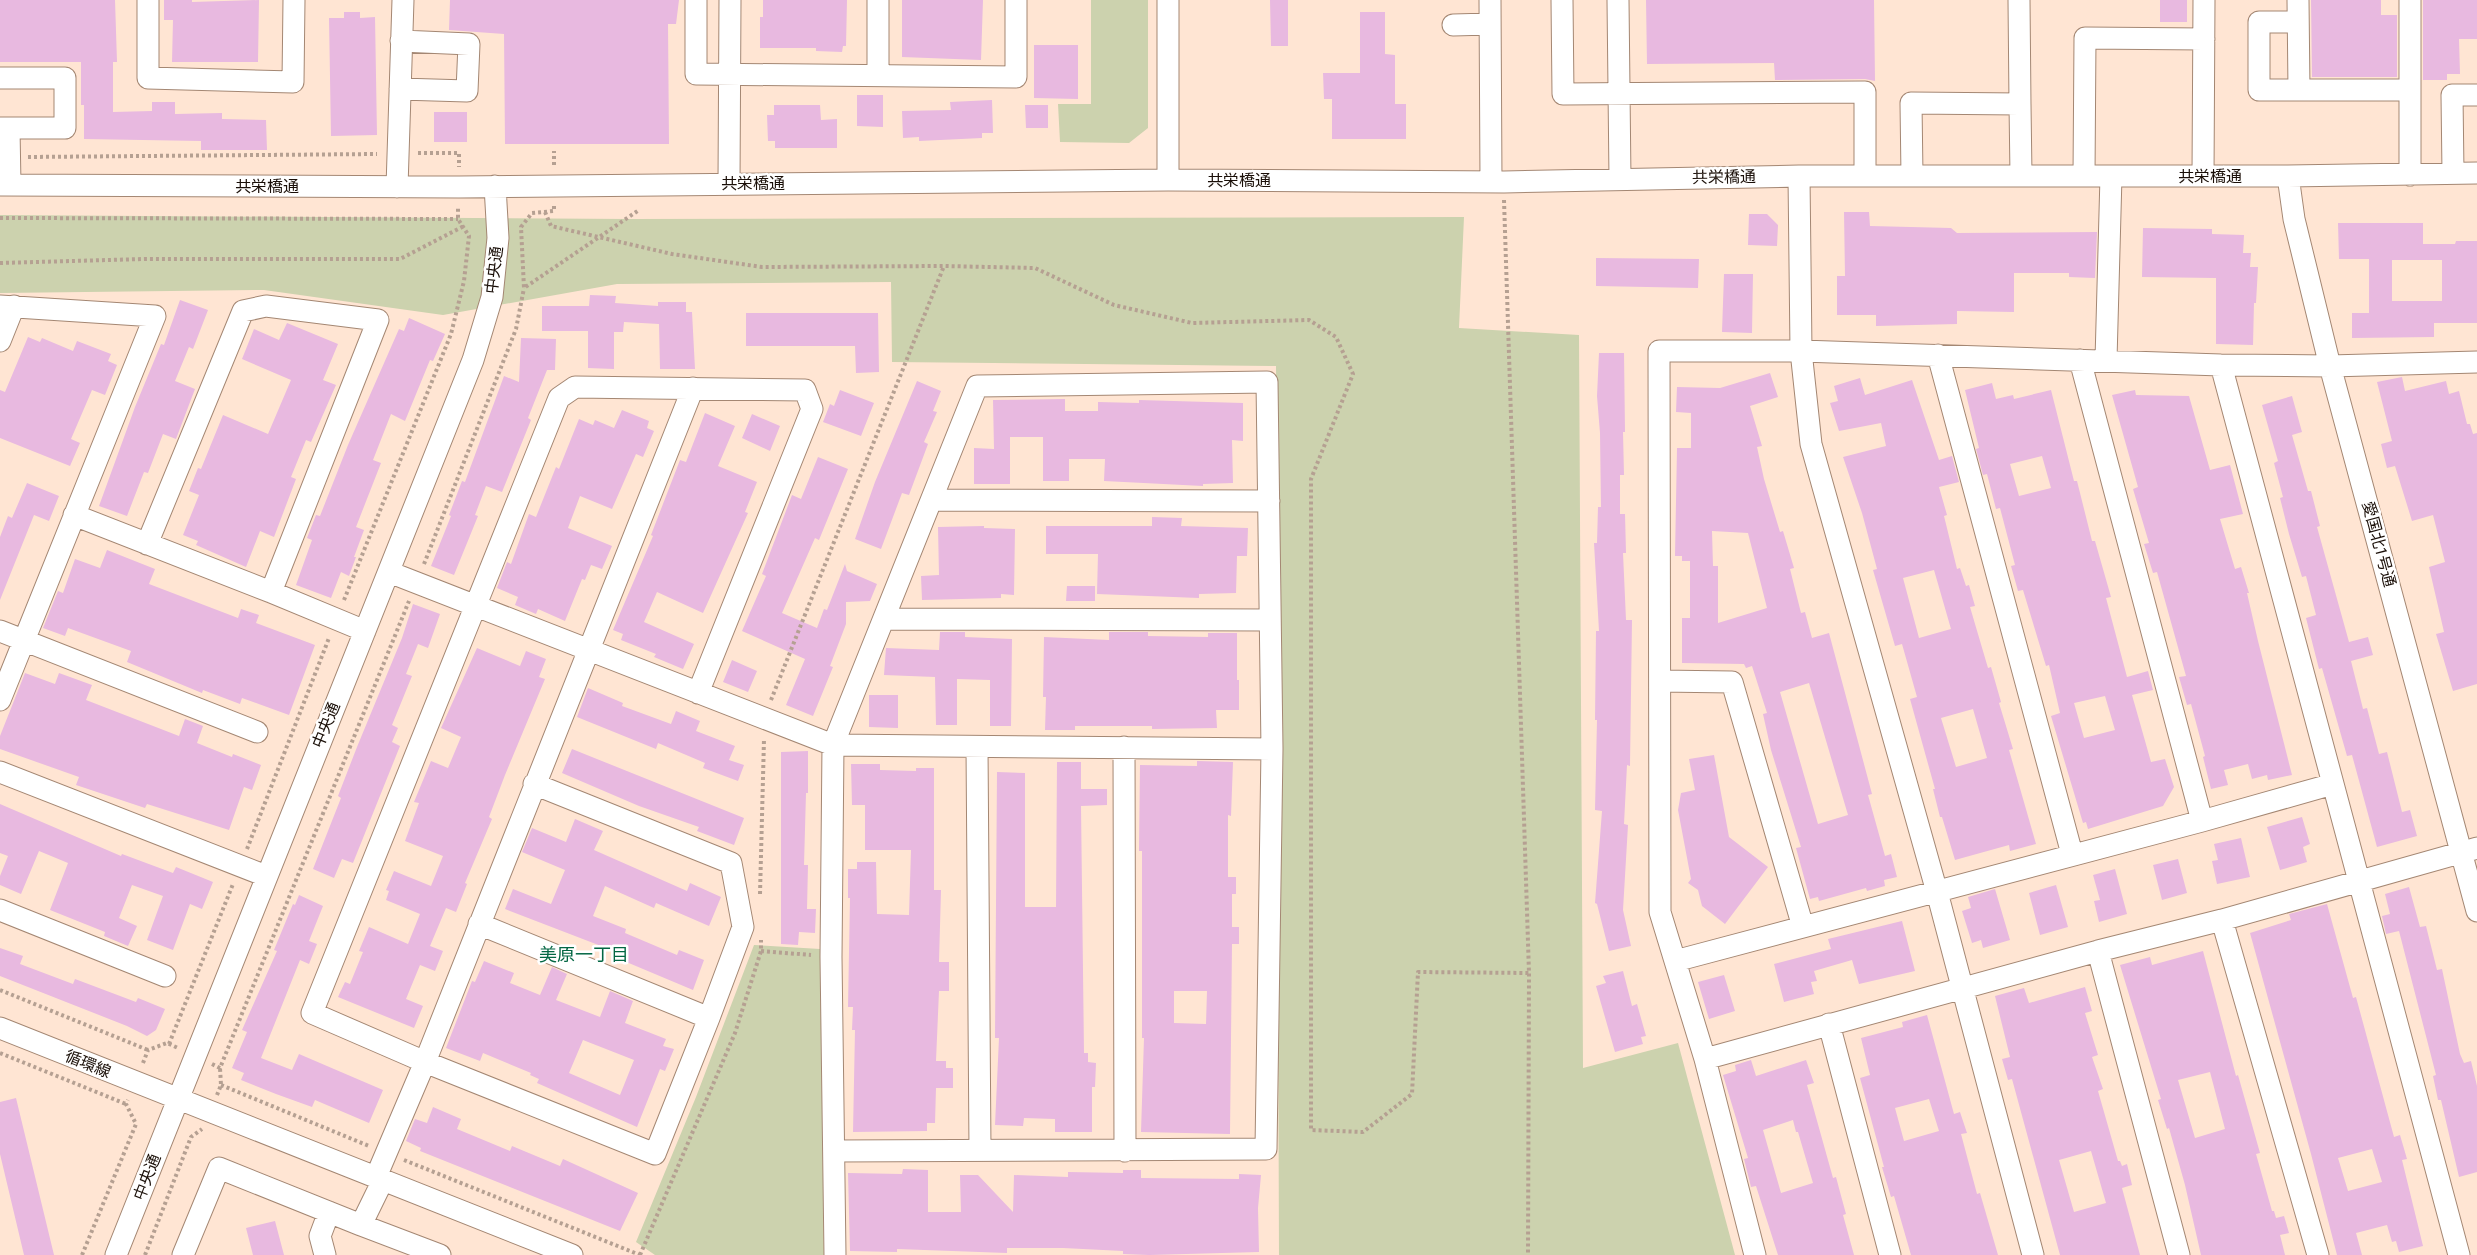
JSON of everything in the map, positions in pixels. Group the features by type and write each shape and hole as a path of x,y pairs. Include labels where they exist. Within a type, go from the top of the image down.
{"street":[{"path":"148,0 148,78 293,82 294,0"},
{"path":"397,187 403,0"},
{"path":"696,0 696,74 1016,77 1016,0"},
{"path":"729,183 730,0"},
{"path":"878,0 878,76"},
{"path":"1168,0 1168,180"},
{"path":"1490,0 1497,182"},
{"path":"1562,0 1563,94 1864,92 1865,176"},
{"path":"1618,0 1620,179"},
{"path":"2019,0 2021,176"},
{"path":"2203,176 2204,0"},
{"path":"2298,0 2298,90"},
{"path":"2409,0 2410,175"},
{"path":"2298,22 2259,22 2259,90 2410,90"},
{"path":"1453,25 1490,24"},
{"path":"2084,176 2085,38 2204,39"},
{"path":"400,89 467,91 469,44 401,42"},
{"path":"0,78 65,78 65,128 5,128 10,157 5,185"},
{"path":"2453,173 2452,95 2477,95"},
{"path":"1912,176 1911,104 2020,104"},
{"name":"共栄橋通","path":"5,185 397,187 1168,180 1497,182 1799,176 2288,176 2477,173"},
{"path":"1799,176 1801,351 1811,444 1937,892 2033,1255"},
{"path":"2106,360 2111,176"},
{"name":"愛国北1号通","path":"2288,176 2294,219 2330,366 2469,850 2477,911"},
{"name":"中央通","path":"116,1255 473,360 492,297 498,238 495,186"},
{"path":"0,341 7,306 155,316 0,700"},
{"path":"147,543 243,311 266,306 378,320 271,592"},
{"path":"1755,1255 1705,1059 1660,912 1659,351 1801,351 2221,365 2330,366 2477,362"},
{"path":"1938,355 2072,854"},
{"path":"2080,360 2202,821"},
{"path":"2221,365 2459,1255"},
{"path":"835,1150 1266,1149 1272,749 1268,382 978,386 833,745 831,957 835,1255"},
{"path":"534,783 731,863 743,927 655,1154 425,1062 312,1013 559,398 575,387 805,390 812,409 698,693"},
{"path":"361,1225 386,1153 425,1062 534,783 693,388"},
{"path":"932,501 1269,501"},
{"path":"74,515 365,631"},
{"path":"389,572 833,745 1272,749"},
{"path":"884,619 1270,620"},
{"path":"0,631 257,732"},
{"path":"1660,681 1732,682 1803,927"},
{"path":"977,747 980,1150"},
{"path":"1124,747 1125,1150"},
{"path":"0,772 266,876"},
{"path":"1675,961 2333,784"},
{"path":"1705,1059 2098,951 2222,920 2469,850"},
{"path":"0,910 165,976"},
{"path":"2222,920 2318,1255"},
{"path":"479,924 709,1018"},
{"path":"2098,951 2179,1255"},
{"path":"1829,1024 1890,1255"},
{"name":"循環線","path":"0,1028 572,1255"},
{"path":"183,1255 219,1168 440,1255"},
{"path":"325,1255 320,1236 329,1212"},
{"path":"193,1231 197,1255"}],"path":[{"path":"10,157 459,153"},
{"path":"1497,182 1529,973 1528,1255"},
{"path":"554,211 532,213 521,227 524,288 639,210"},
{"path":"0,218 458,219 469,236 465,281 451,334 169,1044"},
{"path":"0,263 145,259 400,259 464,226"},
{"path":"760,897 764,718 944,266"},
{"path":"221,1085 640,1255 735,1034 761,951 761,929"},
{"path":"761,951 831,957"},
{"path":"1311,1130 1363,1132 1412,1094 1418,972 1529,973"},
{"path":"0,990 148,1050"},
{"path":"0,1053 126,1104 136,1124 82,1255"},
{"path":"126,1104 135,1083"},
{"path":"145,1255 191,1137 203,1128 211,1112"}],"green space":[{"path":"1091,0 1148,0 1148,128 1129,143 1060,142 1058,104 1091,104"},
{"path":"0,215 630,219 1464,217 1459,328 1579,335 1583,1068 1678,1043 1735,1255 1279,1255 1276,366 892,362 891,282 617,284 443,315 264,290 0,293"},
{"path":"754,945 820,949 824,1255 655,1255 636,1242 696,1097"}],"building":[{"path":"0,0 115,0 117,62 113,62 113,112 152,111 152,102 175,102 175,114 222,113 222,119 266,120 267,150 201,150 201,141 84,139 81,62 0,62"},
{"path":"164,0 192,0 192,2 259,0 258,62 172,62 173,20 164,20"},
{"path":"450,0 679,0 676,24 668,24 669,144 505,144 504,34 449,30"},
{"path":"763,0 847,0 846,46 843,46 842,52 816,51 816,48 760,48 760,17 763,17"},
{"path":"902,0 983,0 981,60 902,57"},
{"path":"1270,0 1288,0 1288,46 1271,46"},
{"path":"1646,0 1874,0 1875,81 1865,79 1775,80 1774,63 1647,64"},
{"path":"2160,0 2187,0 2187,22 2160,22"},
{"path":"2311,0 2381,0 2381,15 2397,15 2397,77 2312,77"},
{"path":"2423,0 2477,0 2477,39 2459,39 2460,74 2447,74 2447,80 2423,80"},
{"path":"344,12 360,12 360,18 375,17 377,135 331,136 329,18 344,18"},
{"path":"1360,12 1385,12 1385,54 1395,55 1395,104 1406,104 1406,139 1332,139 1332,99 1324,99 1323,73 1360,73"},
{"path":"1034,45 1078,45 1078,99 1034,98"},
{"path":"857,95 883,95 883,127 857,126"},
{"path":"992,100 993,133 982,133 982,138 919,141 919,137 903,138 902,111 951,110 950,102"},
{"path":"774,105 820,105 821,120 837,119 837,148 775,148 775,141 768,141 767,115 774,115"},
{"path":"1025,105 1048,105 1048,128 1026,128"},
{"path":"434,112 467,112 467,142 434,142"},
{"path":"1844,212 1869,212 1870,226 1951,228 1957,233 2097,232 2095,278 2069,277 2069,273 2014,273 2014,312 1957,311 1957,324 1876,326 1876,315 1837,315 1837,276 1845,276"},
{"path":"1749,214 1767,214 1778,225 1777,246 1748,245"},
{"path":"2338,223 2423,223 2423,244 2477,241 2477,323 2434,323 2434,337 2352,338 2352,313 2369,313 2369,259 2339,259","holes":["2392,260 2442,260 2442,301 2392,301"]},
{"path":"2143,228 2212,229 2212,234 2244,235 2243,253 2251,253 2250,267 2258,267 2253,345 2216,344 2216,278 2142,277"},
{"path":"1596,258 1699,259 1698,288 1596,286"},
{"path":"1724,274 1753,274 1752,333 1722,332"},
{"path":"590,295 616,296 615,303 658,306 658,302 686,302 686,312 692,312 695,369 660,369 659,324 624,322 623,332 614,332 614,369 588,368 588,331 542,331 542,306 589,306"},
{"path":"180,300 208,310 193,349 189,347 175,381 195,389 176,439 163,434 148,473 144,472 127,516 99,506 135,407 161,344 164,345"},
{"path":"746,313 878,313 879,372 856,373 855,346 746,346"},
{"path":"409,318 445,334 433,361 430,360 405,421 391,414 373,460 381,463 356,527 364,530 354,557 356,557 349,576 341,572 331,598 296,585 312,540 307,538 316,515 320,516 348,445 399,329 404,331"},
{"path":"287,323 338,344 323,380 336,385 311,442 306,440 291,477 296,479 274,537 260,531 246,567 196,545 198,541 183,535 199,495 189,491 198,468 201,469 223,415 268,434 291,380 242,359 254,329 279,340"},
{"path":"28,337 40,342 42,338 73,351 77,341 111,354 108,361 117,365 105,395 92,390 71,439 80,443 70,466 0,438 0,390 5,392"},
{"path":"521,338 556,339 555,370 547,370 528,418 531,420 502,492 486,486 475,515 478,516 454,575 431,566 504,376 519,382"},
{"path":"1599,353 1624,353 1624,475 1620,475 1620,514 1625,514 1626,553 1623,553 1626,620 1632,620 1630,766 1627,765 1624,824 1628,825 1623,910 1631,946 1609,951 1595,903 1602,811 1595,810 1596,631 1599,631 1594,543 1597,543 1598,507 1601,507 1597,396"},
{"path":"1770,373 1778,397 1750,406 1762,446 1757,447 1764,479 1794,568 1790,569 1801,613 1805,612 1812,638 1829,633 1872,794 1868,795 1885,856 1891,854 1897,877 1884,880 1885,886 1867,891 1866,888 1819,901 1818,897 1810,899 1796,848 1801,847 1771,750 1763,714 1767,713 1752,666 1746,668 1744,664 1682,663 1682,618 1690,618 1690,561 1682,561 1682,556 1675,556 1677,448 1691,448 1691,413 1676,412 1677,387 1720,388","holes":["1712,531 1748,533 1767,608 1718,623 1718,566 1713,566","1809,683 1848,815 1818,824 1780,692"]},
{"path":"2402,377 2405,391 2446,381 2449,394 2459,391 2467,424 2470,424 2473,434 2477,433 2477,684 2453,691 2436,634 2444,632 2429,567 2445,562 2433,515 2412,521 2395,466 2387,468 2381,444 2392,441 2377,382"},
{"path":"1860,378 1865,395 1912,380 1939,460 1952,456 1959,482 1939,487 1947,515 1944,516 1957,569 1960,568 1966,586 1969,585 1975,606 1970,607 1988,668 1991,667 2001,702 1999,703 2013,749 2009,750 2036,844 2010,851 2009,845 1955,860 1942,817 1940,817 1933,789 1935,789 1910,699 1917,697 1902,644 1895,646 1873,570 1877,569 1862,513 1843,457 1886,446 1881,423 1839,431 1830,403 1838,401 1834,386","holes":["1934,570 1951,629 1919,638 1903,578","1973,709 1987,758 1956,767 1941,718"]},
{"path":"917,381 941,391 933,411 937,412 924,442 928,444 909,495 902,493 881,549 855,539 875,482"},
{"path":"1992,383 1996,399 2013,395 2014,399 2051,390 2074,481 2077,481 2092,541 2095,541 2111,597 2106,598 2127,677 2148,671 2153,690 2132,695 2151,762 2165,759 2174,787 2163,806 2088,829 2086,822 2083,823 2051,716 2060,713 2049,665 2046,666 2023,590 2018,591 2011,566 2015,565 2000,508 1996,509 1987,474 1983,475 1976,449 1979,448 1965,390","holes":["2042,456 2051,488 2019,496 2010,464","2105,696 2115,730 2084,738 2074,703"]},
{"path":"840,390 874,403 861,436 823,422 830,404 834,406"},
{"path":"2135,390 2136,395 2189,396 2210,470 2230,465 2243,514 2220,519 2235,569 2241,567 2249,593 2247,593 2258,641 2292,775 2268,780 2267,775 2252,779 2248,764 2224,770 2228,785 2211,789 2191,704 2187,705 2179,677 2186,676 2157,572 2153,573 2144,544 2149,543 2133,489 2138,487 2112,395"},
{"path":"2292,396 2302,432 2292,435 2308,491 2311,491 2320,526 2317,527 2349,642 2368,637 2373,655 2351,661 2363,709 2367,708 2379,754 2387,752 2402,812 2410,810 2417,836 2377,847 2352,755 2347,756 2322,668 2319,669 2306,618 2316,615 2306,576 2302,577 2289,534 2274,463 2278,461 2262,405"},
{"path":"1065,399 1065,411 1098,411 1098,402 1139,403 1139,400 1243,403 1243,441 1232,440 1233,483 1203,484 1203,486 1104,481 1105,459 1069,459 1069,481 1043,481 1043,437 1010,437 1010,484 974,484 974,448 994,449 993,400"},
{"path":"622,410 649,421 647,428 654,431 643,457 636,454 612,509 580,496 568,528 612,546 602,569 591,565 585,580 582,579 565,621 538,609 536,614 515,605 518,597 497,588 507,562 511,564 529,514 536,517 579,419 593,425 595,420 614,428"},
{"path":"705,413 735,426 718,466 757,482 745,512 748,513 703,613 657,592 644,622 694,644 683,669 654,657 656,654 621,640 623,634 613,630 653,536 651,535 680,460 686,462"},
{"path":"752,414 780,426 770,451 742,438"},
{"path":"818,457 848,469 819,540 815,538 782,613 817,628 824,609 827,610 845,564 847,571 877,584 870,601 846,602 846,624 830,666 833,667 813,716 786,705 805,659 742,631 766,576 762,574 792,495 801,499"},
{"path":"27,483 59,496 49,521 34,515 0,600 0,537 8,516 12,518"},
{"path":"1152,517 1182,518 1181,526 1248,528 1247,556 1237,556 1236,593 1199,594 1199,598 1097,594 1098,554 1046,554 1046,526 1152,526"},
{"path":"984,526 984,528 1015,529 1014,595 1001,594 1001,598 922,600 921,576 939,575 938,527"},
{"path":"107,550 155,569 149,584 238,618 241,609 259,615 256,623 315,645 289,715 242,698 240,704 203,690 202,693 127,662 131,651 68,628 65,636 43,628 58,591 63,593 75,559 100,568"},
{"path":"1067,586 1095,586 1095,601 1066,601"},
{"path":"413,604 440,614 428,648 418,644 406,674 412,676 392,725 398,728 392,742 400,746 353,863 342,859 334,878 313,869 341,798 338,796 402,638"},
{"path":"940,632 965,632 965,637 1012,639 1011,726 990,726 990,680 957,679 957,725 936,725 935,677 884,675 886,648 939,650"},
{"path":"1109,632 1148,632 1148,636 1208,637 1208,633 1237,633 1239,710 1216,710 1217,728 1152,729 1152,726 1075,726 1075,730 1045,730 1044,637 1109,640"},
{"path":"477,648 520,666 526,651 546,659 539,677 545,679 505,775 489,817 492,819 465,883 467,884 456,912 446,908 430,946 443,951 435,971 420,965 406,999 423,1006 414,1028 338,997 345,982 350,984 363,952 359,951 369,927 408,944 420,914 386,900 389,891 386,890 394,871 431,886 443,856 405,841 419,803 414,802 431,761 448,768 461,737 441,728"},
{"path":"732,660 757,671 748,692 723,682"},
{"path":"25,673 55,684 59,673 92,685 86,700 179,736 185,719 203,726 197,743 232,757 233,754 261,765 252,790 244,787 229,830 147,804 145,808 76,785 79,777 0,749 0,736"},
{"path":"588,688 623,703 622,706 671,724 676,711 700,721 696,731 735,746 729,760 744,765 738,781 703,768 705,763 658,743 656,749 577,717"},
{"path":"869,695 898,695 898,728 869,727"},
{"path":"572,749 744,818 734,845 697,831 699,827 639,806 562,773"},
{"path":"808,751 804,865 808,865 807,909 816,909 815,933 799,932 798,945 781,944 781,752"},
{"path":"1714,755 1729,837 1768,867 1725,924 1702,906 1698,890 1688,883 1691,879 1678,810 1681,793 1695,790 1689,759"},
{"path":"1197,761 1233,762 1231,816 1228,815 1228,877 1236,877 1236,894 1232,894 1232,927 1239,927 1239,944 1232,944 1230,1134 1141,1132 1144,1038 1142,1038 1142,851 1139,851 1140,765 1197,766","holes":["1174,991 1207,991 1206,1024 1174,1023"]},
{"path":"1057,762 1081,762 1081,789 1107,789 1107,805 1081,806 1084,1053 1088,1053 1088,1062 1096,1063 1095,1087 1092,1087 1092,1132 1055,1132 1055,1119 1024,1118 1023,1126 995,1125 999,1038 995,1038 997,772 1025,773 1025,907 1056,907"},
{"path":"851,764 880,764 880,770 916,771 916,768 934,768 934,890 941,890 939,962 949,962 949,991 939,991 936,1061 946,1061 946,1068 953,1068 953,1088 936,1088 935,1123 927,1123 927,1131 853,1132 855,1030 852,1030 853,1007 848,1007 850,898 848,898 848,869 857,869 857,862 876,862 877,914 909,915 911,850 865,850 865,805 852,805"},
{"path":"0,804 121,856 122,854 173,873 176,867 213,882 202,909 190,904 173,950 147,940 163,896 132,885 119,918 137,926 128,946 104,936 105,932 50,910 68,863 39,851 21,894 0,885 0,876 8,856 0,853"},
{"path":"2302,817 2310,844 2303,847 2307,862 2280,870 2267,827"},
{"path":"575,819 603,831 594,850 687,891 690,883 721,897 709,926 656,903 654,908 605,886 593,916 626,929 625,933 677,955 679,950 704,960 693,990 624,961 627,956 505,909 513,889 551,904 565,870 522,852 532,828 566,842"},
{"path":"2241,838 2250,877 2217,884 2212,861 2218,860 2214,844"},
{"path":"2178,859 2187,893 2162,900 2153,865"},
{"path":"2115,869 2127,914 2099,922 2094,901 2100,900 2093,875"},
{"path":"2056,885 2068,927 2040,935 2029,893"},
{"path":"2409,887 2420,927 2426,926 2437,970 2442,969 2460,1054 2464,1063 2471,1061 2477,1086 2477,1172 2459,1177 2441,1100 2438,1100 2433,1076 2436,1075 2399,931 2386,934 2382,916 2390,914 2385,894"},
{"path":"1995,889 2010,940 1983,948 1981,940 1972,943 1962,911 1971,908 1968,897"},
{"path":"299,895 323,906 309,941 317,944 309,964 300,960 261,1058 292,1070 299,1054 383,1090 369,1123 315,1100 312,1107 241,1080 244,1073 232,1068 247,1032 242,1030 277,951 274,950 293,904 295,905"},
{"path":"2327,904 2353,998 2356,997 2394,1137 2400,1135 2407,1159 2402,1160 2423,1246 2399,1252 2396,1241 2392,1242 2387,1225 2356,1233 2362,1255 2337,1255 2250,933 2291,920 2289,914","holes":["2372,1149 2382,1182 2348,1191 2338,1158"]},
{"path":"1902,921 1915,971 1859,984 1852,960 1814,971 1817,981 1811,982 1814,994 1784,1002 1774,964 1831,949 1828,939"},
{"path":"0,948 23,956 20,964 73,984 75,979 136,1002 138,998 165,1009 156,1030 147,1036 0,976"},
{"path":"2203,951 2236,1076 2238,1075 2260,1153 2256,1154 2272,1211 2276,1218 2284,1216 2289,1233 2280,1235 2285,1255 2201,1255 2185,1185 2169,1128 2167,1129 2158,1100 2161,1099 2120,965 2150,957 2152,965","holes":["2210,1072 2225,1129 2195,1138 2178,1080"]},
{"path":"484,961 514,973 510,983 540,995 552,967 567,974 556,1000 600,1017 610,991 633,1001 625,1023 666,1039 663,1046 674,1049 665,1071 660,1069 637,1127 537,1083 539,1079 530,1075 531,1073 483,1053 480,1061 446,1048 472,981 475,982","holes":["583,1040 634,1060 620,1095 569,1073"]},
{"path":"1623,971 1632,1006 1637,1004 1646,1036 1641,1037 1643,1044 1615,1052 1596,986 1606,983 1603,976"},
{"path":"1724,975 1735,1011 1709,1019 1698,982"},
{"path":"2085,987 2092,1011 2085,1013 2098,1055 2092,1057 2103,1089 2098,1091 2118,1161 2122,1166 2127,1164 2132,1185 2122,1188 2140,1255 2060,1255 2012,1079 2008,1080 2002,1059 2010,1057 1995,996 2024,988 2029,1003","holes":["2091,1151 2106,1203 2074,1212 2059,1160"]},
{"path":"1927,1015 1954,1114 1960,1112 1967,1133 1961,1134 1977,1194 1980,1193 1998,1255 1911,1255 1894,1196 1891,1197 1882,1167 1884,1167 1860,1078 1870,1075 1861,1038 1903,1027 1902,1022","holes":["1929,1099 1939,1131 1904,1141 1895,1108"]},
{"path":"1751,1060 1756,1076 1806,1060 1814,1083 1807,1085 1833,1178 1836,1177 1854,1255 1778,1255 1756,1186 1751,1187 1744,1159 1748,1158 1723,1075 1736,1071 1735,1065","holes":["1793,1120 1796,1132 1798,1132 1813,1183 1781,1193 1763,1130"]},
{"path":"16,1098 54,1255 24,1255 0,1154 0,1102"},
{"path":"433,1107 461,1119 457,1129 510,1151 512,1146 560,1166 563,1159 638,1193 620,1231 420,1151 421,1148 406,1141 415,1119 427,1123"},
{"path":"903,1169 928,1170 928,1212 961,1212 960,1175 978,1175 1013,1212 1014,1175 1068,1177 1068,1172 1123,1173 1123,1170 1141,1170 1141,1178 1239,1179 1239,1174 1261,1175 1258,1208 1259,1252 1149,1255 1123,1254 1123,1251 1063,1248 1007,1248 1007,1253 897,1249 897,1252 850,1251 848,1173 902,1174"},
{"path":"275,1221 284,1255 253,1255 246,1228"}],"district":[{"name":"美原一丁目","path":"584,954"}]}
